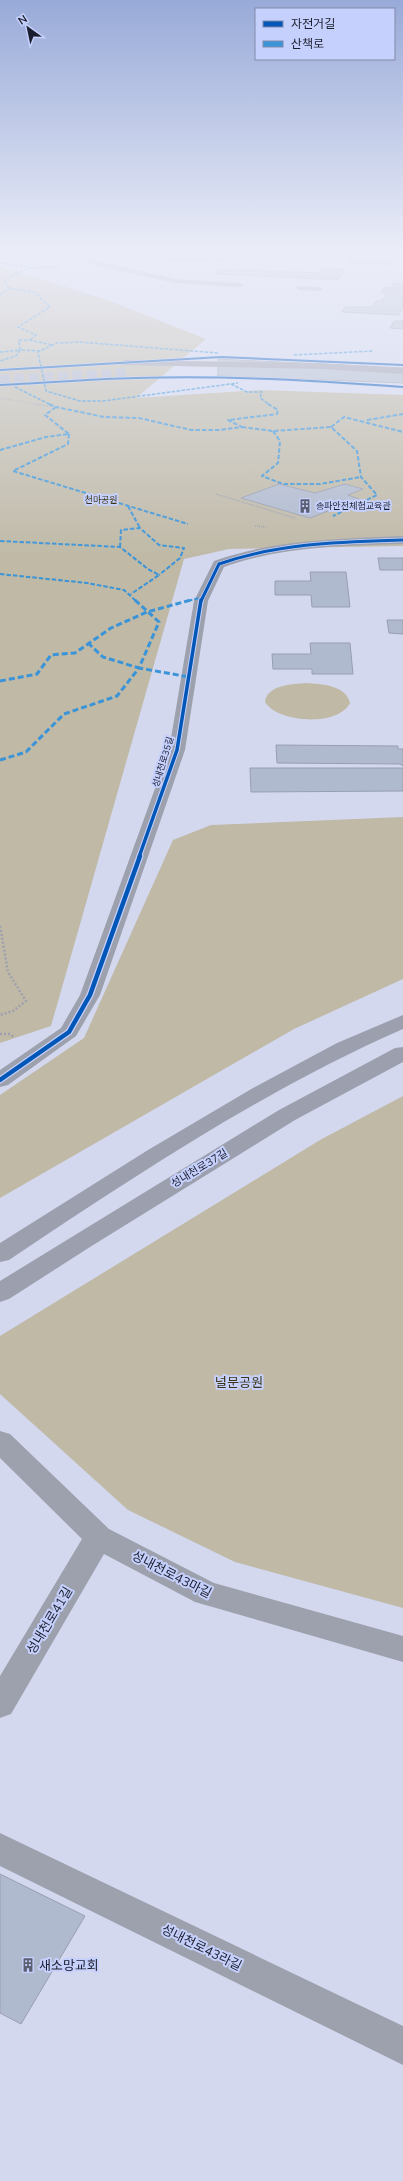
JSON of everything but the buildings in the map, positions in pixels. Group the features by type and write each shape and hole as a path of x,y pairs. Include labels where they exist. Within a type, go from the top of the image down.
{"main road":[{"path":"125,363 322,366 403,371"},
{"path":"129,373 245,372 403,379"},
{"path":"0,1254 69,1208 271,1085 359,1040 403,1021"},
{"name":"성내천로37길","path":"0,1293 81,1241 287,1115 403,1053"}],"street":[{"name":"성내천로35길","path":"0,1080 69,1032 90,996 177,750 201,601 219,564 240,555 300,545 403,540"},
{"name":"성내천로43마길","path":"0,1441 99,1537 206,1594 403,1649"},
{"name":"성내천로41길","path":"0,1704 99,1537"},
{"name":"성내천로43라길","path":"0,1849 403,2046"}],"path":[{"path":"0,398 56,407"},
{"path":"216,494 295,518"},
{"path":"0,926 8,972 26,1001 13,1011 0,1015"},
{"path":"0,1034 10,1034"}],"green space":[{"name":"천마공원","path":"0,355 187,355 136,398 261,390 403,395 403,546 229,549 184,559 51,1026 0,1043"},
{"path":"306,683 325,685 338,689 344,692 350,703 343,711 333,716 321,719 308,719 294,718 282,714 272,709 265,702 270,692 281,686"},
{"path":"403,817 403,979 294,1029 0,1198 0,1095 84,1038 173,840 211,825"},
{"name":"널문공원","path":"403,1096 403,1608 235,1562 128,1510 0,1394 0,1336 320,1140"}],"tunnel":[{"path":"0,380 129,373"}],"marked path":[{"path":"0,361 17,355"},
{"path":"39,355 46,391 80,401 103,401 238,383"},
{"path":"294,355 298,355"},
{"path":"15,387 56,407 104,417 139,418 191,430 219,430 242,427 228,420 277,414 278,410 260,398 262,392 247,392 231,384"},
{"path":"0,450 46,437 69,434 45,415 56,407"},
{"path":"367,420 403,414"},
{"path":"331,427 344,417 403,432"},
{"path":"242,427 273,431 331,427 357,451 361,477 377,495 333,516"},
{"path":"273,431 280,441 278,463 262,476 283,484 320,484 361,477"},
{"path":"69,434 68,444 13,471 188,524"},
{"path":"128,506 140,528"},
{"path":"120,547 121,530 140,528 159,545 184,548 180,558 159,575"},
{"path":"0,541 120,547 148,569 159,575 131,594"},
{"path":"0,574 87,583 124,590 159,622 139,668 189,677"},
{"path":"0,681 37,674 51,655 75,653 111,628 147,612 203,597"},
{"path":"0,760 26,752 64,714 117,696 139,668 103,657 89,644"}],"cycle path":[{"path":"0,370 221,357 403,365"},
{"path":"0,385 136,378 236,378 336,382 403,387"},
{"path":"0,1080 69,1032 90,995 177,750 201,601 219,564 241,556 287,547 310,544 403,540"}],"place":[{"name":"송파안전체험교육관","path":"305,506"},
{"name":"새소망교회","path":"28,1965"}]}
